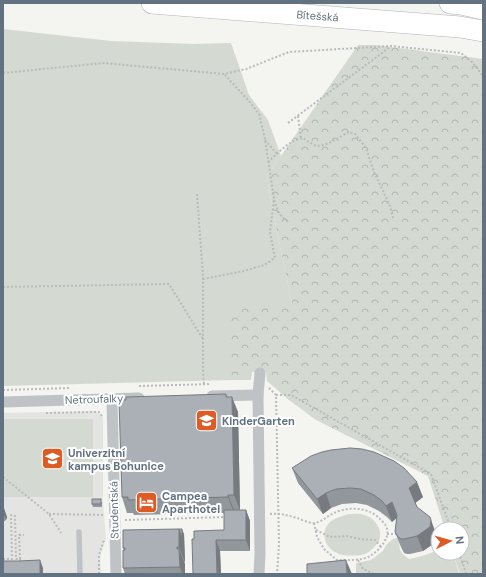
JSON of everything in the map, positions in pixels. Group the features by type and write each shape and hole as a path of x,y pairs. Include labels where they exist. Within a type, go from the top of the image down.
{"highway":[{"name":"Bítešská","path":"152,3 460,26 483,31"},
{"path":"450,3 483,9"}],"street":[{"path":"258,574 260,554 259,378"},
{"path":"203,396 258,396"},
{"name":"Netroufalky","path":"3,402 150,398"},
{"name":"Studentská","path":"112,399 117,482 113,516 116,574"}],"lane":[{"path":"79,532 80,574"}],"path":[{"path":"288,123 391,46"},
{"path":"3,73 103,63 224,74 246,69 289,52 391,46 461,53 472,62 483,76"},
{"path":"224,74 250,101 259,114 265,139 274,199 278,212 289,222"},
{"path":"298,116 301,138"},
{"path":"268,162 282,149 301,138 315,146 325,146 349,132 355,134 366,148 374,172 390,206 393,218"},
{"path":"265,139 271,149 277,154"},
{"path":"197,194 203,279 203,396"},
{"path":"203,279 244,271 264,265 275,258 270,232 274,199"},
{"path":"3,287 169,284 203,339"},
{"path":"259,378 276,395 279,513 278,574"},
{"path":"276,395 291,395 430,474 448,521"},
{"path":"41,413 98,412 102,416 102,419"},
{"path":"3,477 49,514 61,533"},
{"path":"260,514 279,513 314,523 347,509 363,510 371,512 378,518 386,526 388,534 381,547 369,557 358,560 337,560 324,550 317,537 314,523"},
{"path":"49,514 227,517"},
{"path":"12,564 11,515 15,516 16,564"},
{"path":"104,521 113,516"},
{"path":"316,530 330,537 347,536 375,540 381,547"},
{"path":"388,534 402,535"},
{"path":"24,535 19,535 20,565 24,565"},
{"path":"99,574 99,555 105,537"},
{"path":"3,559 12,559"},
{"path":"334,565 337,560"},
{"path":"358,560 363,570 374,574"},
{"path":"462,561 466,573 469,574"}],"shaded area":[{"name":"Univerzitní kampus Bohunice","path":"95,411 103,417 103,500 106,539 100,555 101,574 3,574 3,413"}],"green space":[{"path":"3,29 111,41 194,44 231,43 249,95 268,120 281,156 267,176 292,304 231,365 231,380 3,386"},
{"path":"358,45 376,45 483,59 483,574 460,574 456,561 470,561 470,521 442,521 428,476 316,420 267,381 266,372 252,372 251,380 231,380 231,306 292,304 267,176"},
{"path":"3,419 93,419 93,497 3,497"},
{"path":"349,514 361,514 369,517 379,527 379,541 373,549 365,554 353,556 339,554 329,548 325,540 325,531 329,523 336,518"},
{"path":"400,537 400,550 409,559 430,553 430,561 455,561 459,574 356,574 356,563 371,560 383,551 386,545 393,539"}],"building":[{"path":"226,394 226,397 232,397 234,495 228,495 228,497 128,500 128,497 122,497 119,400 126,400 126,397"},
{"path":"350,448 362,449 374,452 394,461 404,468 417,482 409,488 417,507 430,517 430,527 417,536 401,539 395,532 397,515 392,502 386,506 374,495 361,489 336,489 317,499 292,468 311,456 331,450"},
{"path":"92,499 101,499 101,504 92,504"},
{"path":"224,510 246,510 246,540 216,540 217,574 193,574 192,539 194,539 194,531 224,530"},
{"path":"179,529 179,547 177,547 177,549 179,549 180,567 123,568 123,550 125,550 125,548 123,548 123,530"},
{"path":"179,529 182,529 182,538"},
{"path":"40,560 40,574 3,574 3,561"},
{"path":"346,560 347,574 307,574 307,564"}],"place":[{"name":"KinderGarten","path":"207,421"},
{"name":"Univerzitní kampus Bohunice","path":"53,459"},
{"name":"Campea Aparthotel","path":"147,502"}]}
